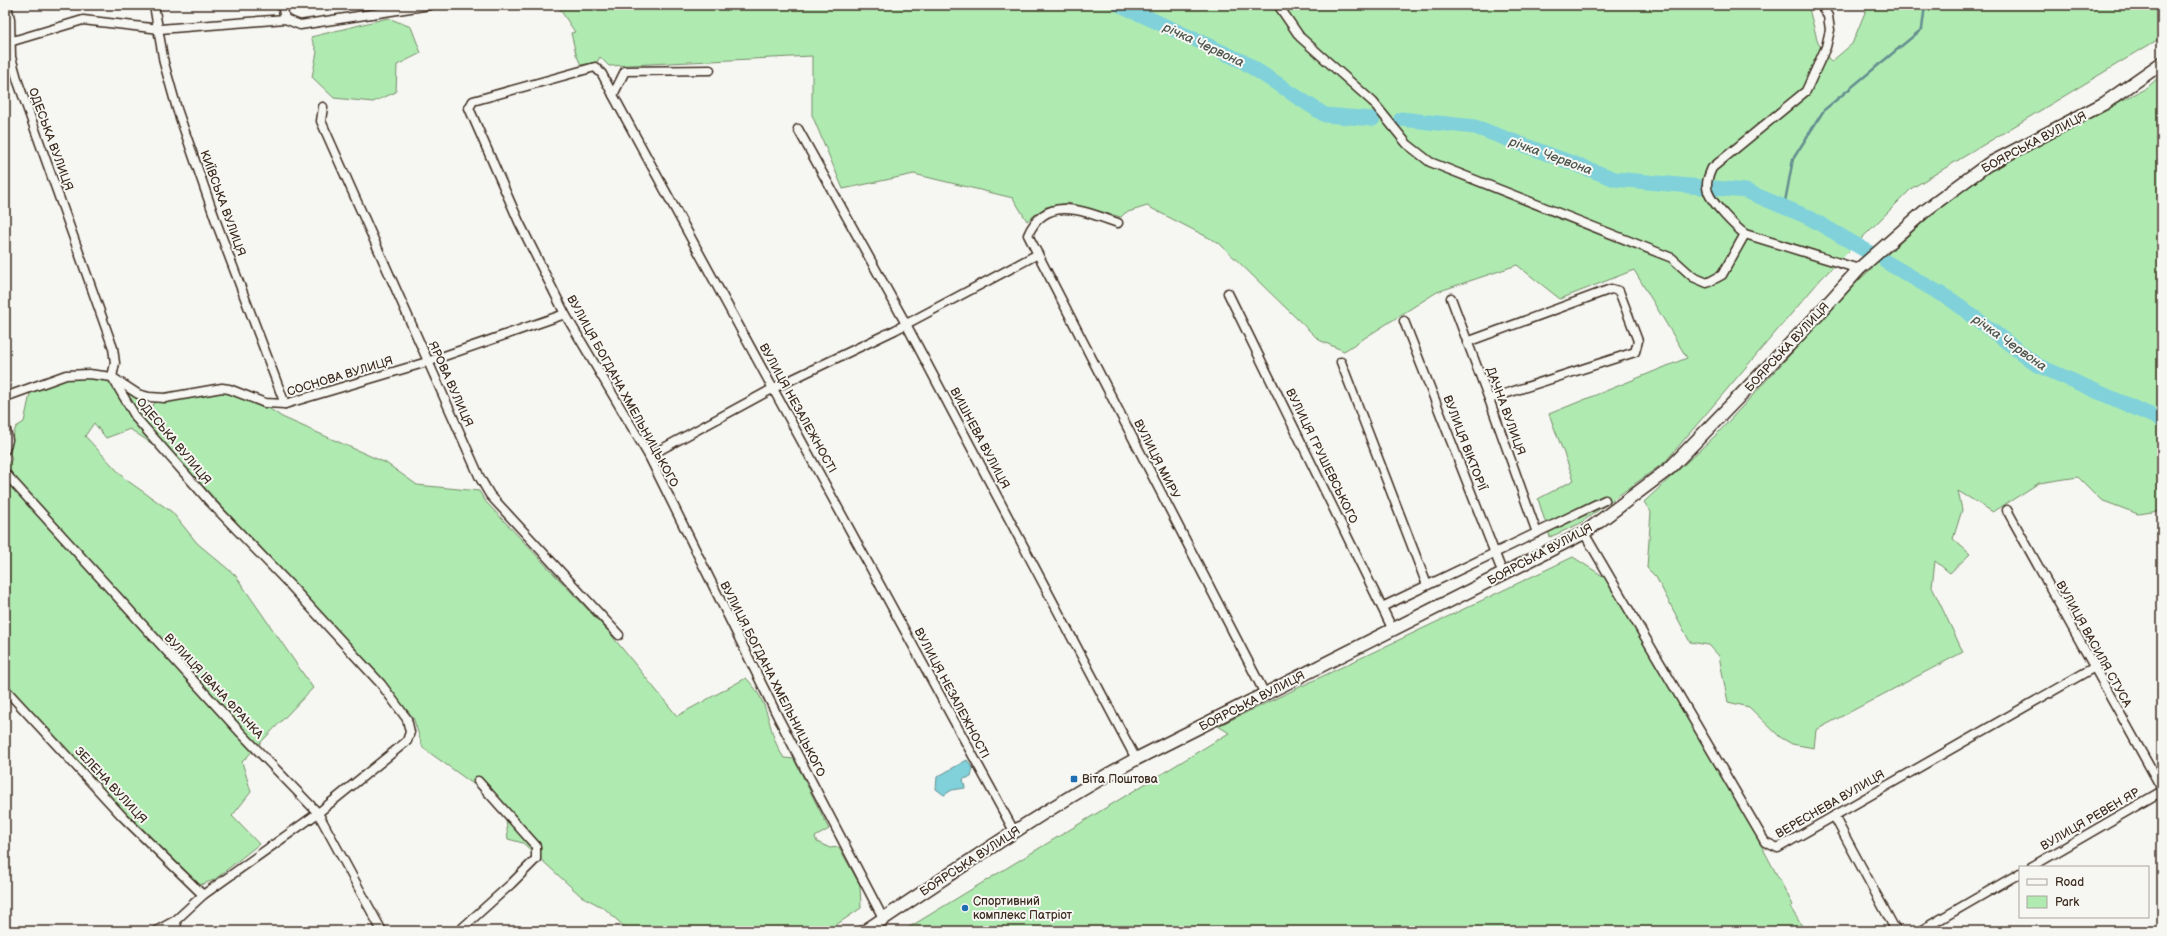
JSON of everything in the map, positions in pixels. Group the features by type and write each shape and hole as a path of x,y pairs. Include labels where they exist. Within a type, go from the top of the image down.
{"street":[{"name":"ОДЕСЬКА ВУЛИЦЯ","path":"7,5 10,19 7,43 18,82 113,348 115,363 112,377 137,419 210,502 349,648 380,684 407,719 410,732 407,742 318,812"},
{"name":"КИЇВСЬКА ВУЛИЦЯ","path":"154,5 160,29 164,63 177,109 218,227 285,404"},
{"path":"282,5 285,19"},
{"path":"7,43 84,20 160,29 285,19 300,25 430,5"},
{"path":"1278,5 1300,37 1373,102 1407,144 1430,162 1672,258 1693,277 1707,283 1722,275 1745,234"},
{"path":"1821,5 1828,16 1830,30 1826,47 1806,91 1712,168 1707,180 1708,192 1734,226 1745,234 1859,269"},
{"name":"БОЯРСЬКА ВУЛИЦЯ","path":"869,930 883,918 1084,787 1136,759 1584,533 1670,468 1804,330 1859,269 1926,210 1987,165 2105,103 2162,63"},
{"name":"ВУЛИЦЯ БОГДАНА ХМЕЛЬНИЦЬКОГО","path":"613,95 602,74 595,67 473,101 469,108 519,222 565,314 649,456 772,705 883,918"},
{"path":"613,95 625,71 710,70"},
{"name":"ВУЛИЦЯ НЕЗАЛЕЖНОСТІ","path":"613,95 774,388 1014,832"},
{"name":"ЯРОВА ВУЛИЦЯ","path":"322,107 321,121 400,295 427,362 480,478 490,495 619,635"},
{"name":"ВИШНЕВА ВУЛИЦЯ","path":"798,130 906,324 1136,759"},
{"name":"ВУЛИЦЯ МИРУ","path":"1118,223 1075,208 1049,212 1033,224 1028,235 1265,694"},
{"path":"649,456 774,388 906,324 1038,254"},
{"path":"1467,342 1611,289 1619,291 1638,342 1635,352 1489,399"},
{"name":"ВУЛИЦЯ ГРУШЕВСЬКОГО","path":"1228,293 1393,630"},
{"name":"ДАЧНА ВУЛИЦЯ","path":"1451,298 1537,533"},
{"name":"СОСНОВА ВУЛИЦЯ","path":"5,397 66,375 89,374 112,377 138,394 149,397 166,398 228,388 266,403 285,404 427,362 565,314"},
{"name":"ВУЛИЦЯ ВІКТОРІЇ","path":"1404,321 1503,574"},
{"path":"1341,362 1427,585"},
{"path":"5,425 8,440 5,450"},
{"name":"ВУЛИЦЯ ІВАНА ФРАНКА","path":"5,473 230,721 318,812 382,931"},
{"path":"1382,607 1605,500"},
{"name":"ВУЛИЦЯ ВАСИЛЯ СТУСА","path":"2007,510 2162,790"},
{"name":"ВЕРЕСНЕВА ВУЛИЦЯ","path":"1584,533 1765,842 1778,848 2094,668"},
{"name":"ЗЕЛЕНА ВУЛИЦЯ","path":"5,689 123,817 203,895"},
{"path":"459,931 536,859 536,846 478,781"},
{"name":"ВУЛИЦЯ РЕВЕН ЯР","path":"2032,866 2162,790"},
{"path":"156,931 176,920 203,895 318,812"},
{"path":"1834,816 1896,931"},
{"path":"1920,931 2019,874"},
{"path":"176,920 177,931"}],"green space":[{"path":"557,5 1808,5 1818,43 1831,62 1852,44 1868,5 2162,5 2162,37 1912,188 1821,279 1665,462 1579,524 1550,537 1538,499 1574,480 1549,414 1687,358 1634,270 1560,299 1517,265 1437,292 1344,351 1319,340 1219,243 1147,206 1125,213 1121,217 1068,203 1046,207 1027,221 1013,198 914,174 843,189 812,115 812,56 609,66 600,57 597,62 581,65 576,54 571,33 575,32"},
{"path":"388,18 411,27 421,53 397,65 396,92 373,102 334,98 312,77 317,52 311,37"},
{"path":"2162,74 2162,512 2138,514 2101,500 2078,477 2039,483 1993,512 1958,491 1962,510 1953,539 1970,554 1950,573 1935,561 1932,587 1963,652 1816,730 1814,748 1792,744 1780,737 1749,707 1728,702 1719,656 1709,645 1690,642 1656,577 1647,568 1651,512 1644,502 1716,435 1860,279 1929,217 1991,169 2052,131 2075,127 2095,114 2147,88"},
{"path":"82,369 101,375 129,388 145,400 150,408 161,397 211,388 219,384 243,391 282,417 386,463 417,485 479,491 486,502 608,631 677,716 746,678 761,698 778,748 784,758 794,759 829,829 815,837 817,842 830,848 839,847 860,885 861,908 827,931 629,931 604,908 581,896 523,843 508,839 506,820 490,796 423,748 413,717 185,466 130,429 106,438 94,423 85,436 125,479 172,512 197,543 235,575 313,688 242,762 251,792 232,816 259,844 214,880 200,885 127,814 5,686 5,465 12,460 8,449 16,427 24,422 30,394 42,380"},
{"path":"1573,557 1609,580 1660,656 1793,905 1790,907 1805,931 903,931 1229,733 1218,726"}],"water":[{"path":"967,760 973,768 971,777 963,779 965,788 952,790 944,795 936,789 937,777"}],"waterway":[{"name":"річка Червона","path":"1120,5 1242,61 1284,88"},
{"path":"1784,207 1793,159 1824,110 1922,29 1925,5"},
{"path":"1291,93 1325,115 1373,119"},
{"name":"річка Червона","path":"1401,119 1475,127 1615,179 1701,187"},
{"path":"1715,188 1746,191 1808,217 1872,254"},
{"name":"річка Червона","path":"1886,262 1953,301 2037,365 2162,420"}],"place":[{"name":"Віта Поштова","path":"1074,779"},
{"name":"Спортивний комплекс Патріот","path":"965,908"}]}
